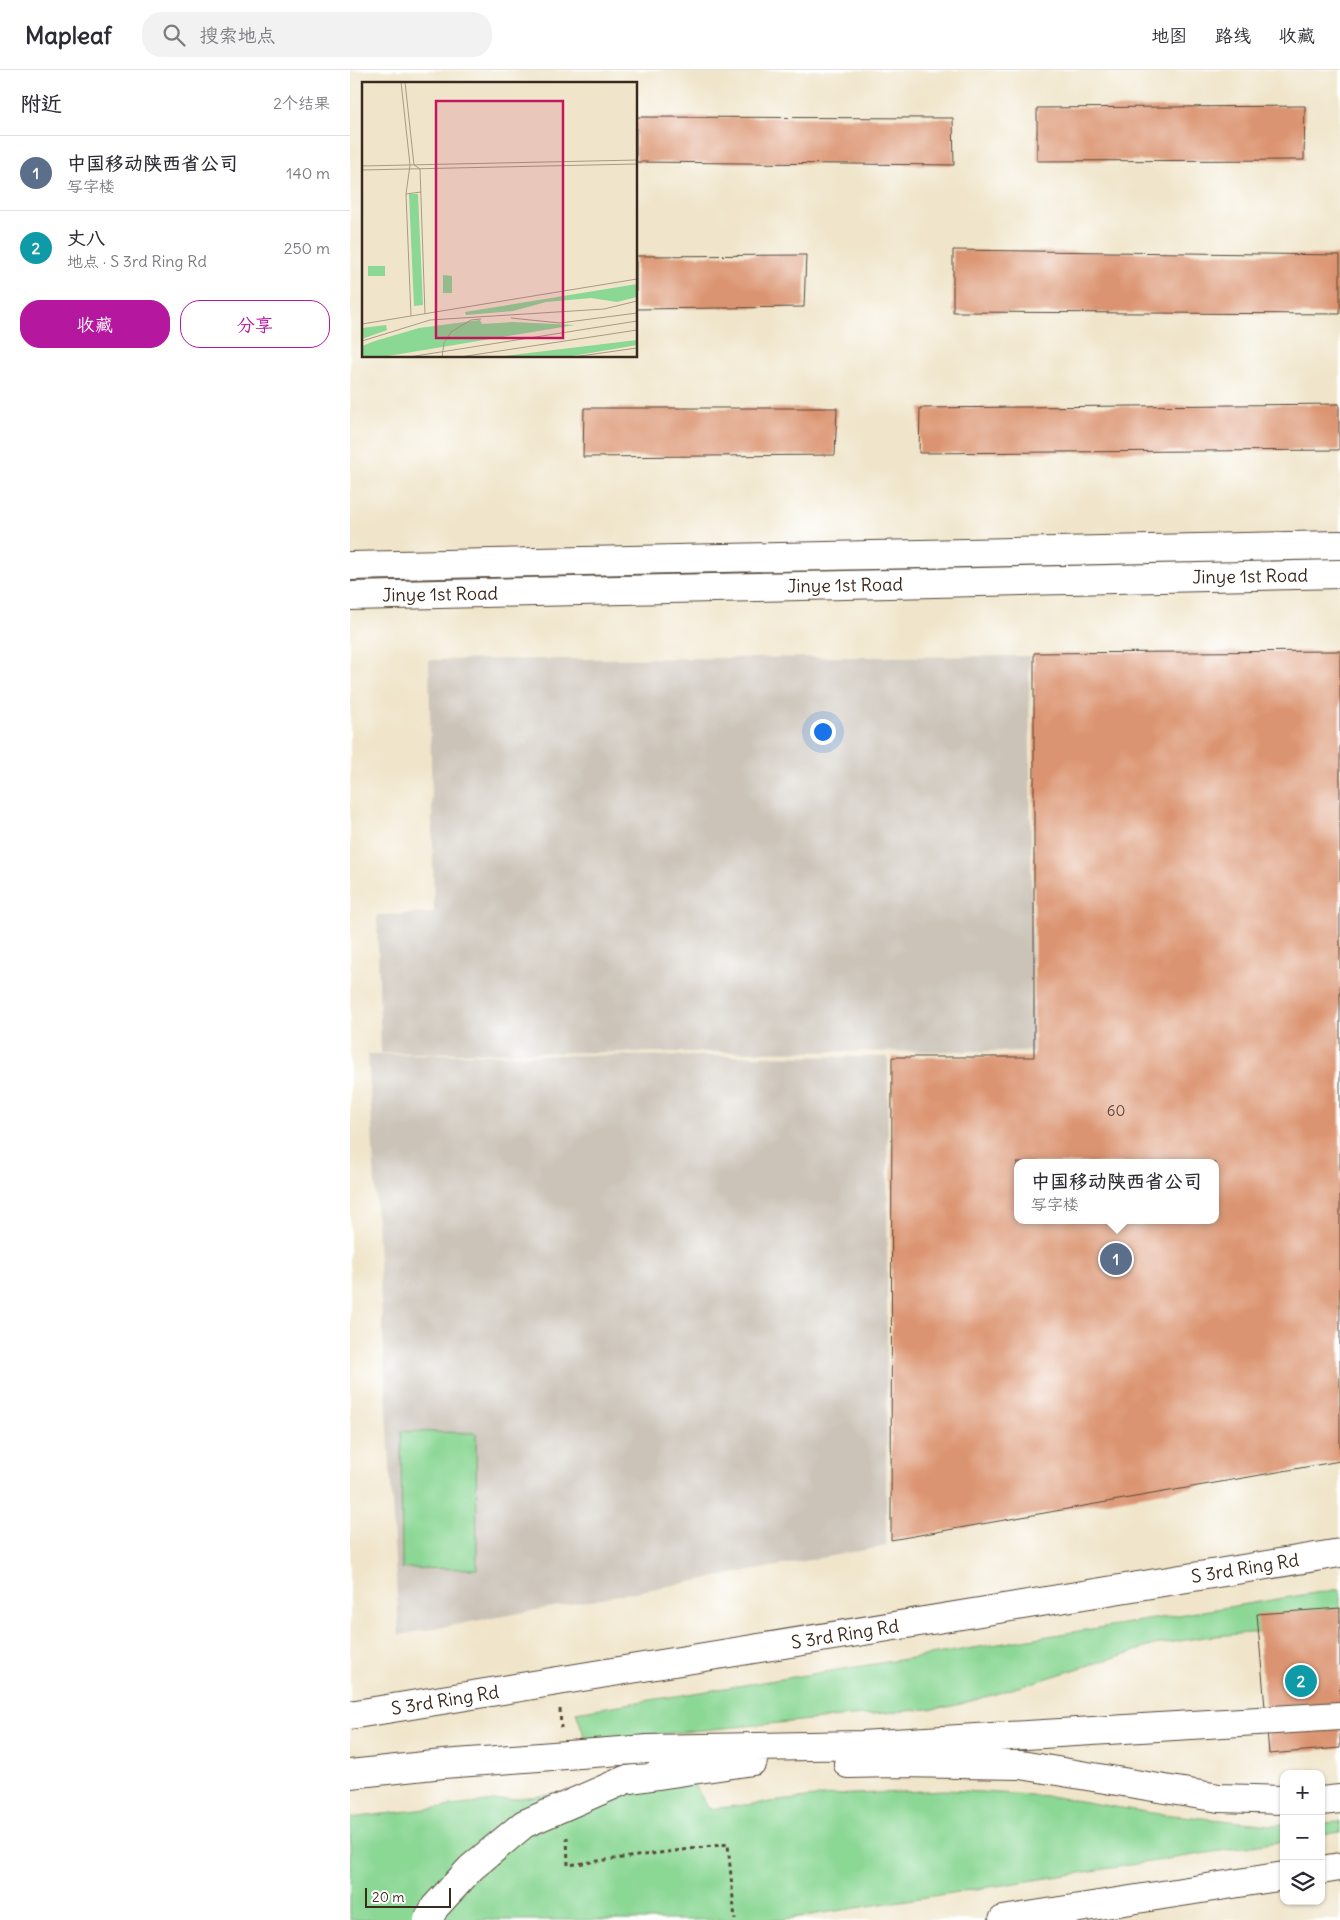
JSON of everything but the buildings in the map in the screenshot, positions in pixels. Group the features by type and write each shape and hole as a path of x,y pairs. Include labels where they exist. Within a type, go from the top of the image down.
{"main road":[{"name":"Jinye 1st Road","path":"350,566 1340,545"},
{"name":"Jinye 1st Road","path":"350,596 1340,574"},
{"name":"S 3rd Ring Rd","path":"350,1716 1340,1553"},
{"path":"350,1774 443,1764 648,1749 861,1745 1340,1716"},
{"path":"428,1920 435,1907 471,1868 524,1824 625,1780 861,1745"},
{"path":"715,1767 897,1763 1021,1766 1219,1798 1280,1800"},
{"path":"1325,1800 1340,1799"},
{"path":"1325,1870 1340,1868"},
{"path":"1003,1920 1280,1877"}],"shaded area":[{"path":"1029,656 1033,1051 381,1053 377,915 434,913 429,660"},
{"path":"368,1054 888,1057 886,1546 399,1635"}],"green space":[{"path":"401,1431 476,1433 477,1569 402,1568"},
{"path":"1340,1589 1340,1625 1204,1637 1155,1645 949,1707 586,1741 576,1712"},
{"path":"690,1778 709,1809 833,1795 946,1790 1049,1796 1152,1813 1280,1824 1280,1842 779,1920 350,1920 350,1818"},
{"path":"1340,1822 1340,1832 1325,1834 1325,1823"}],"place":[{"name":"中国移动陕西省公司","path":"1116,1259"},
{"name":"丈八","path":"1301,1681"}]}
